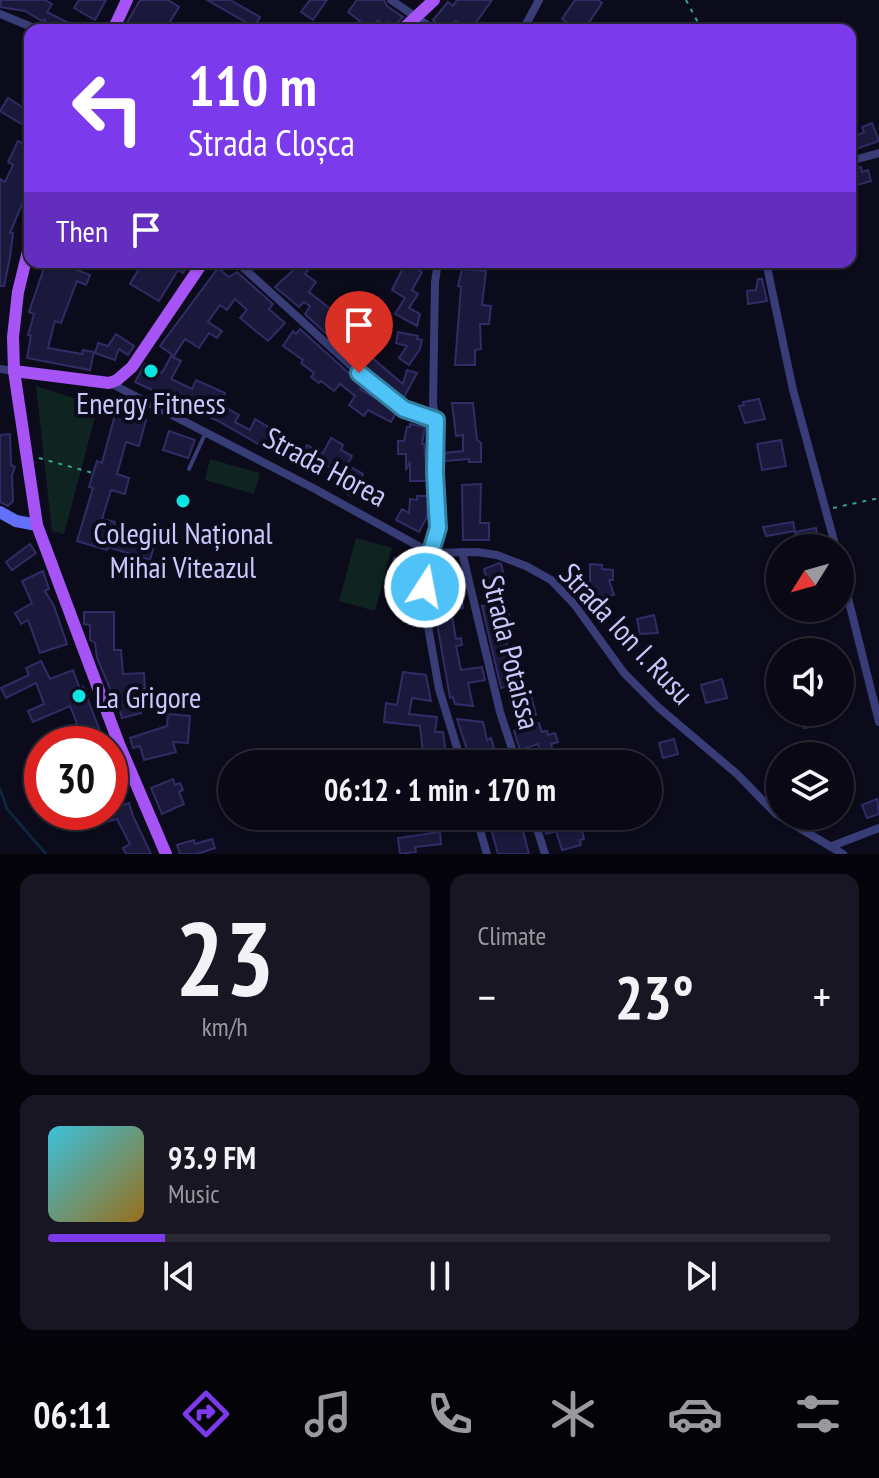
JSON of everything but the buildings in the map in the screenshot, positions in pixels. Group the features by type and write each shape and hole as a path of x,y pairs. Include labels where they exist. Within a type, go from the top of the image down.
{"main road":[{"path":"116,24 127,0"},
{"path":"408,24 434,0"},
{"path":"24,268 13,337 14,371 37,525 119,744 166,854"},
{"path":"109,383 132,367 199,268"},
{"name":"Strada Horea","path":"14,371 109,383"}],"street":[{"path":"391,0 426,24"},
{"path":"526,24 539,0"},
{"path":"0,14 24,24"},
{"path":"856,159 879,153"},
{"path":"244,268 380,392 415,415 436,420"},
{"path":"437,268 433,404 438,528 426,568 425,587 431,655 458,750"},
{"path":"766,268 793,390 832,534"},
{"path":"0,369 14,371"},
{"name":"Strada Horea","path":"109,383 206,431 431,553"},
{"path":"0,512 16,521 37,525"},
{"name":"Strada Potaissa","path":"462,552 500,712 512,750"},
{"name":"Strada Ion I. Rusu","path":"431,553 497,555 551,580 574,604 624,673 658,707 737,774 776,814 843,854"},
{"path":"854,622 879,722"},
{"path":"832,846 879,828"},
{"path":"480,830 487,854"},
{"path":"537,830 545,854"}],"lane":[{"path":"189,469 206,431"}],"path":[{"path":"686,0 699,24"},
{"path":"27,455 93,473"},
{"path":"826,510 879,498"}],"green space":[{"path":"36,386 98,406 64,534 52,531"},
{"path":"210,459 260,473 254,494 205,480"},
{"path":"356,538 392,548 375,611 339,601"}],"waterway":[{"path":"0,789 7,809 46,854"}],"place":[{"name":"Energy Fitness","path":"151,371"},
{"name":"Colegiul Național Mihai Viteazul","path":"183,501"},
{"name":"La Grigore","path":"79,696"}],"route":[{"path":"359,373 404,409 436,420 438,528 426,568 425,587"}]}
